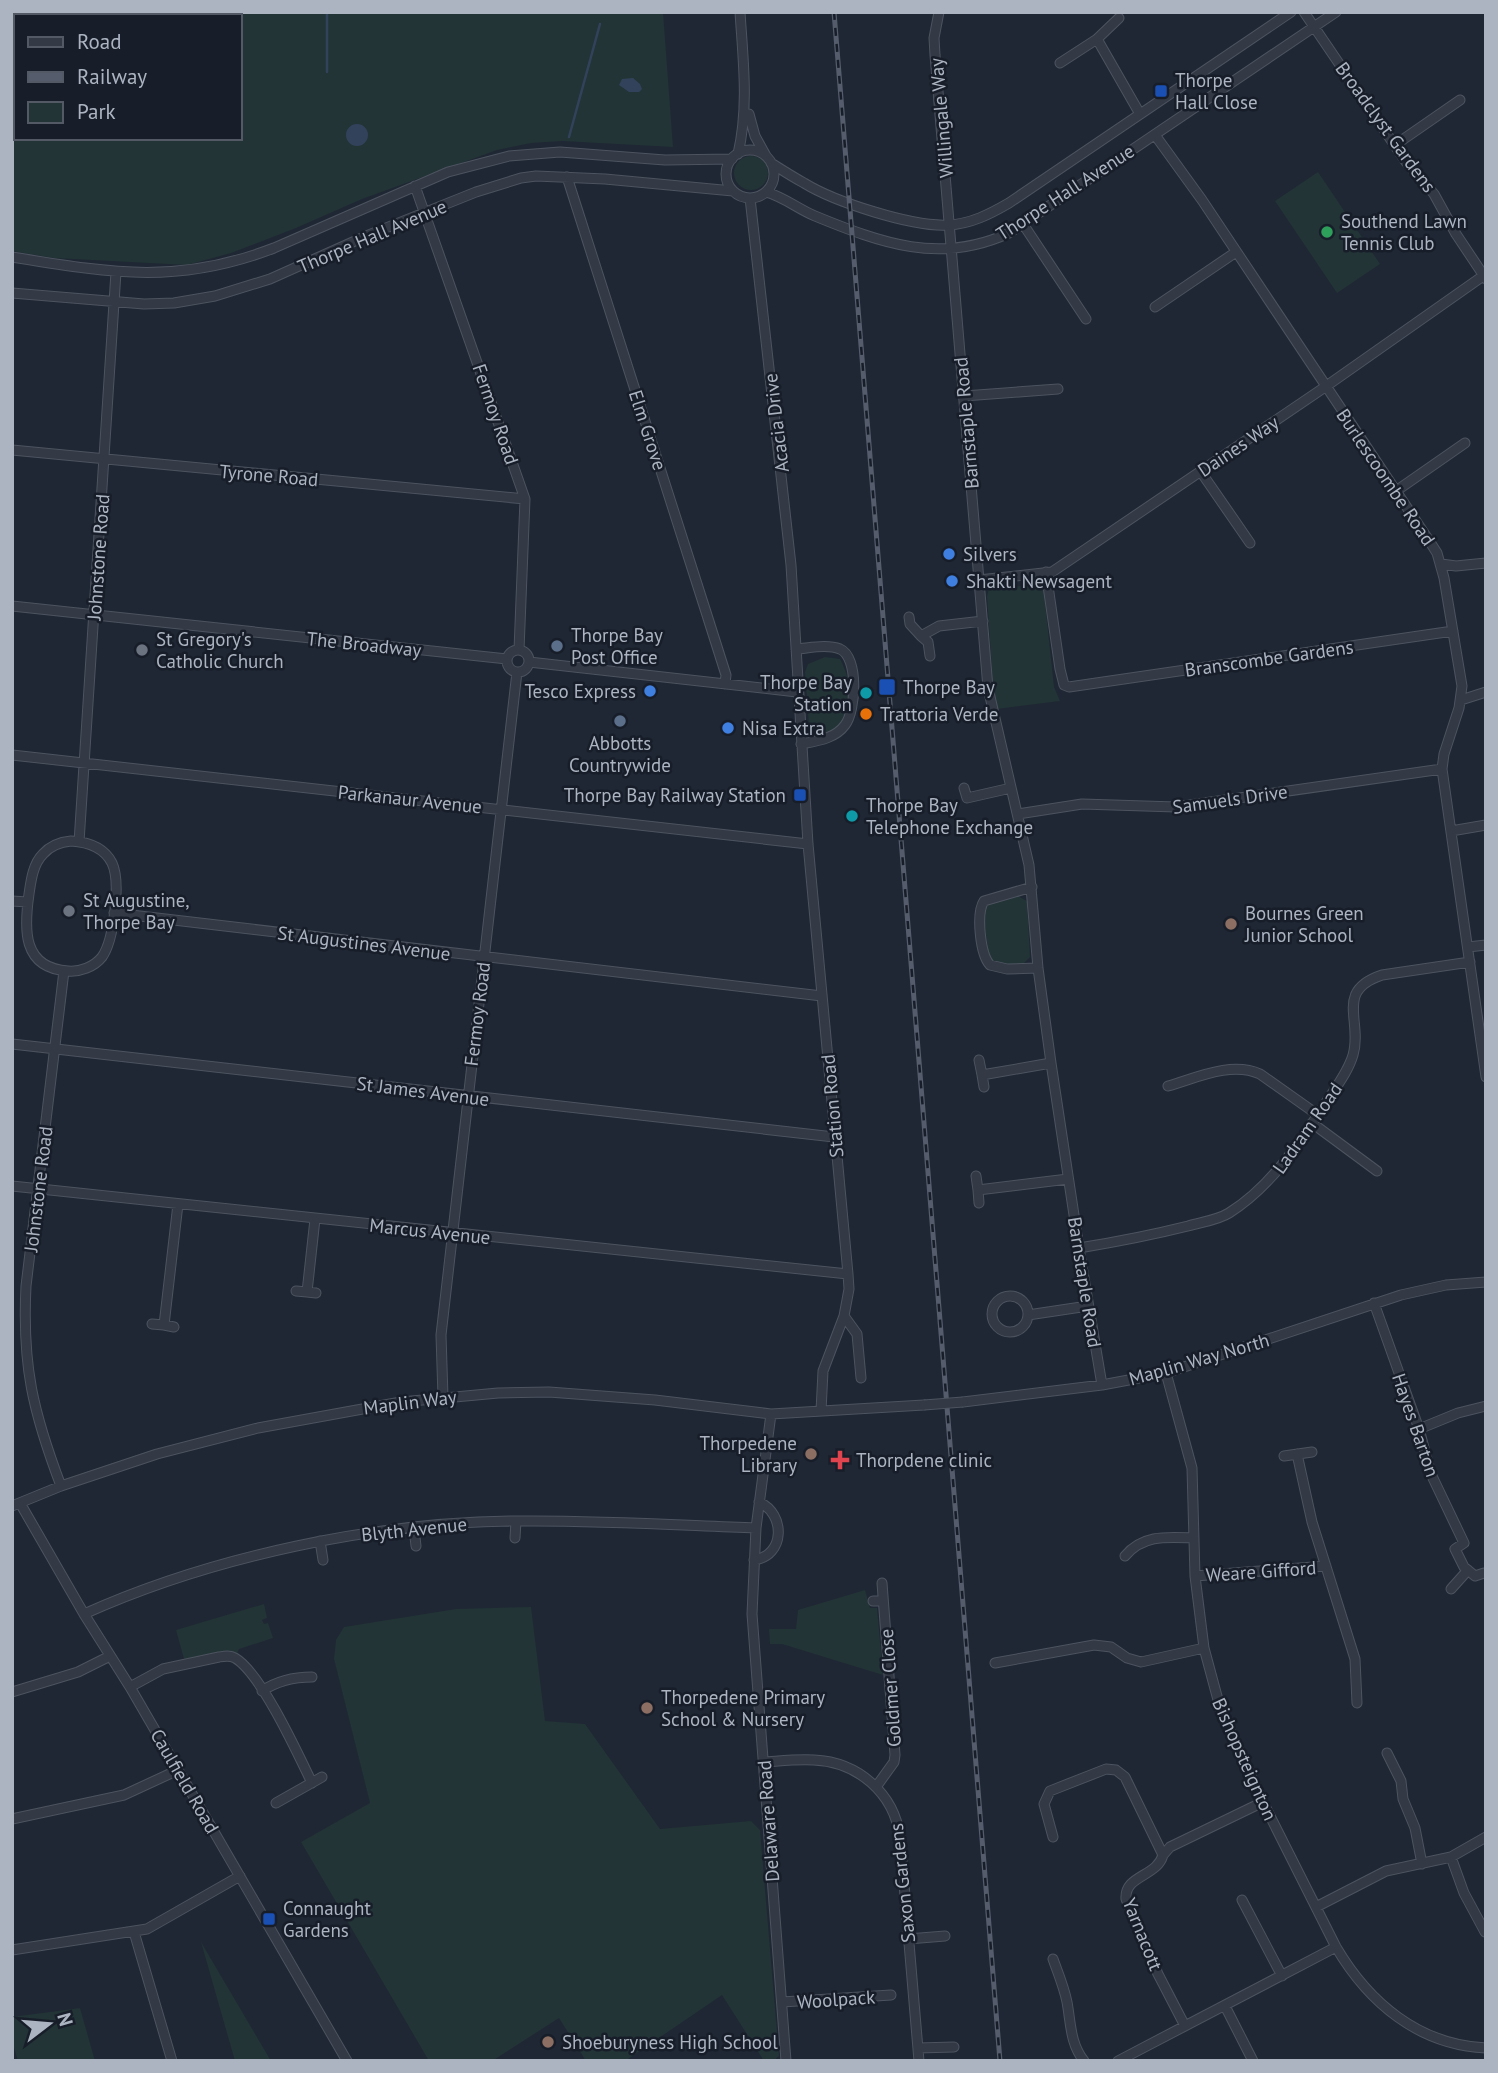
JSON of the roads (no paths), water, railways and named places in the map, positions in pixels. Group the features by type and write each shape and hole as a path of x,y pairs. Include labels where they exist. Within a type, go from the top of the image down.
{"street":[{"path":"740,12 746,98 745,123 735,156 726,174 733,191 750,198 766,192 773,180 769,160 754,134 746,98"},
{"name":"Willingale Way","path":"939,12 934,38 951,225"},
{"name":"Thorpe Hall Avenue","path":"769,160 814,189 870,210 920,224 951,225 981,218 1009,203 1291,12"},
{"name":"Broadclyst Gardens","path":"1304,12 1395,145 1434,194 1456,234 1485,277"},
{"name":"Thorpe Hall Avenue","path":"766,192 777,195 813,215 898,244 922,249 952,250 976,246 1009,233 1023,224 1336,12"},
{"path":"1060,63 1097,39 1119,18"},
{"path":"1097,39 1140,114"},
{"path":"1395,145 1460,100"},
{"name":"Burlescoombe Road","path":"1155,135 1396,491 1430,542 1441,564 1462,686 1461,700 1442,769 1486,1077"},
{"path":"735,156 751,150 769,160"},
{"name":"Thorpe Hall Avenue","path":"12,257 44,264 116,272 157,274 206,269 248,258 448,173 509,156 560,152 665,160 735,156"},
{"name":"Thorpe Hall Avenue","path":"12,293 144,304 174,303 241,290 510,180 536,176 733,191"},
{"name":"Elm Grove","path":"567,177 726,676 725,684"},
{"name":"Fermoy Road","path":"415,186 525,499 519,650"},
{"name":"Acacia Drive","path":"750,198 785,498 812,895"},
{"path":"1023,224 1086,319"},
{"name":"Barnstaple Road","path":"951,225 989,696 1018,814 1032,887 1038,968 1051,1063 1102,1385"},
{"path":"1155,307 1236,252"},
{"name":"Johnstone Road","path":"79,842 116,272"},
{"name":"Daines Way","path":"979,580 1056,569 1485,277"},
{"path":"964,396 1058,388"},
{"path":"1396,491 1465,443"},
{"name":"Tyrone Road","path":"12,450 525,499"},
{"path":"1201,472 1250,543"},
{"path":"1441,564 1456,566 1486,563"},
{"name":"Branscombe Gardens","path":"1046,572 1062,678 1064,685 1069,687 1453,631"},
{"name":"The Broadway","path":"12,606 507,659"},
{"path":"909,617 910,624 928,642 930,656"},
{"path":"921,636 939,626 983,621"},
{"path":"796,649 830,648 840,649 847,654 854,694 853,706 844,727 823,740 801,744"},
{"path":"519,650 526,654 529,662 524,670 517,672 508,667 507,659 510,653 519,650"},
{"path":"529,662 797,692"},
{"name":"Fermoy Road","path":"443,1397 441,1335 517,672"},
{"path":"1461,700 1486,692"},
{"name":"Parkanaur Avenue","path":"12,755 808,844"},
{"name":"Samuels Drive","path":"1018,814 1082,804 1176,807 1442,769"},
{"path":"967,798 1012,788"},
{"path":"1451,831 1486,825"},
{"path":"61,842 79,842 96,847 111,862 115,878 114,913 109,940 102,957 90,967 81,970 64,971 47,966 33,953 27,939 28,902 35,865 45,851 61,842"},
{"path":"1032,887 984,901 980,908 980,923 983,956 990,965 1007,969 1038,968"},
{"name":"Station Road","path":"812,895 849,1289 844,1316 823,1371 821,1411"},
{"path":"12,901 28,902"},
{"name":"St Augustines Avenue","path":"114,913 822,996"},
{"path":"1468,947 1486,945"},
{"name":"Ladram Road","path":"1079,1248 1151,1236 1226,1215 1273,1177 1342,1079 1354,1054 1356,1039 1353,1007 1359,987 1368,979 1382,975 1470,962"},
{"name":"Johnstone Road","path":"61,1486 33,1402 27,1373 24,1320 64,971"},
{"name":"St James Avenue","path":"12,1044 834,1137"},
{"path":"979,1060 984,1087"},
{"path":"982,1075 1051,1063"},
{"path":"1168,1086 1230,1069 1250,1070 1260,1074 1377,1171"},
{"path":"976,1176 979,1203"},
{"path":"978,1190 1068,1179"},
{"name":"Marcus Avenue","path":"12,1186 848,1274"},
{"path":"152,1324 169,1326 178,1204"},
{"path":"296,1291 311,1292 315,1219"},
{"name":"Maplin Way North","path":"821,1411 963,1402 1102,1385 1166,1373 1374,1303 1446,1285 1486,1282"},
{"path":"1013,1295 1023,1300 1028,1315 1024,1326 1019,1330 1007,1332 996,1326 991,1315 998,1300 1013,1295"},
{"name":"Hayes Barton","path":"1374,1303 1419,1429 1432,1474 1464,1543 1455,1549 1468,1570"},
{"path":"1028,1315 1088,1306"},
{"path":"844,1316 858,1334 862,1378"},
{"path":"12,1319 24,1320"},
{"name":"Bishopsteignton","path":"1166,1373 1192,1468 1195,1576 1204,1648 1221,1711 1263,1802 1336,1947 1370,1994 1398,2018 1443,2040 1486,2048"},
{"name":"Maplin Way","path":"16,1505 61,1486 157,1454 258,1427 361,1408 443,1397 549,1392 655,1400 771,1414 821,1411"},
{"path":"1419,1429 1458,1413 1486,1406"},
{"name":"Delaware Road","path":"771,1414 756,1528 752,1614 786,2061"},
{"path":"1284,1456 1312,1452"},
{"name":"Weare Gifford","path":"1297,1454 1304,1496 1356,1659 1357,1703"},
{"path":"754,1560 762,1559 772,1551 776,1544 778,1524 772,1509 759,1502"},
{"name":"Caulfield Road","path":"16,1505 130,1687 347,2061"},
{"path":"516,1521 516,1538"},
{"name":"Blyth Avenue","path":"84,1614 120,1598 202,1571 320,1541 414,1528 516,1521 756,1528"},
{"path":"414,1528 416,1546"},
{"path":"1125,1556 1134,1546 1150,1539 1194,1538"},
{"path":"320,1541 323,1560"},
{"name":"Weare Gifford","path":"1195,1576 1326,1566"},
{"path":"1451,1590 1468,1570 1475,1576 1484,1573"},
{"name":"Goldmer Close","path":"876,1787 894,1762 895,1755 882,1583"},
{"path":"873,1601 883,1601"},
{"path":"995,1663 1094,1645 1111,1647 1127,1658 1141,1662 1204,1648"},
{"path":"12,1692 78,1672 110,1656"},
{"path":"130,1687 163,1669 228,1656 242,1664 262,1691 312,1783"},
{"path":"262,1691 298,1674 312,1677"},
{"path":"1387,1753 1401,1781 1403,1799 1415,1828 1422,1864"},
{"name":"Saxon Gardens","path":"764,1762 812,1759 826,1761 855,1771 876,1787 887,1800 898,1826 919,2061"},
{"path":"1053,1837 1044,1804 1049,1791 1111,1769 1125,1777 1163,1855"},
{"path":"12,1819 124,1796 178,1770"},
{"path":"276,1803 322,1777"},
{"name":"Yarnacott","path":"1185,2026 1158,1974 1126,1899 1126,1888 1156,1869 1170,1847 1263,1802"},
{"path":"1316,1907 1386,1871 1451,1857 1486,1837"},
{"path":"1451,1857 1464,1893 1485,1932"},
{"path":"12,1950 147,1929 240,1876"},
{"path":"1242,1900 1282,1976"},
{"path":"134,1932 172,2061"},
{"path":"908,1939 944,1936"},
{"path":"1118,2061 1336,1947"},
{"path":"1053,1959 1064,1989 1072,2039 1084,2061"},
{"name":"Woolpack","path":"782,2002 891,1995"},
{"path":"1224,2006 1253,2061"},
{"path":"918,2048 954,2047"}],"water":[{"path":"633,78 640,84 642,89 639,92 629,92 619,85 622,79"},
{"path":"357,124 365,127 368,135 365,143 357,146 349,143 346,135 349,127"}],"waterway":[{"path":"327,12 327,72"},
{"path":"569,137 600,24"}],"railway":[{"path":"834,12 1000,2061"}],"place":[{"name":"Thorpe Hall Close","path":"1161,91"},
{"name":"Southend Lawn Tennis Club","path":"1327,232"},
{"name":"Silvers","path":"949,554"},
{"name":"Shakti Newsagent","path":"952,581"},
{"name":"Thorpe Bay Post Office","path":"557,646"},
{"name":"St Gregory's Catholic Church","path":"142,650"},
{"name":"Thorpe Bay","path":"887,687"},
{"name":"Tesco Express","path":"650,691"},
{"name":"Thorpe Bay Station","path":"866,693"},
{"name":"Trattoria Verde","path":"866,714"},
{"name":"Abbotts Countrywide","path":"620,721"},
{"name":"Nisa Extra","path":"728,728"},
{"name":"Thorpe Bay Railway Station","path":"800,795"},
{"name":"Thorpe Bay Telephone Exchange","path":"852,816"},
{"name":"St Augustine, Thorpe Bay","path":"69,911"},
{"name":"Bournes Green Junior School","path":"1231,924"},
{"name":"Thorpedene Library","path":"811,1454"},
{"name":"Thorpdene clinic","path":"840,1460"},
{"name":"Thorpedene Primary School & Nursery","path":"647,1708"},
{"name":"Connaught Gardens","path":"269,1919"},
{"name":"Shoeburyness High School","path":"548,2042"}]}
